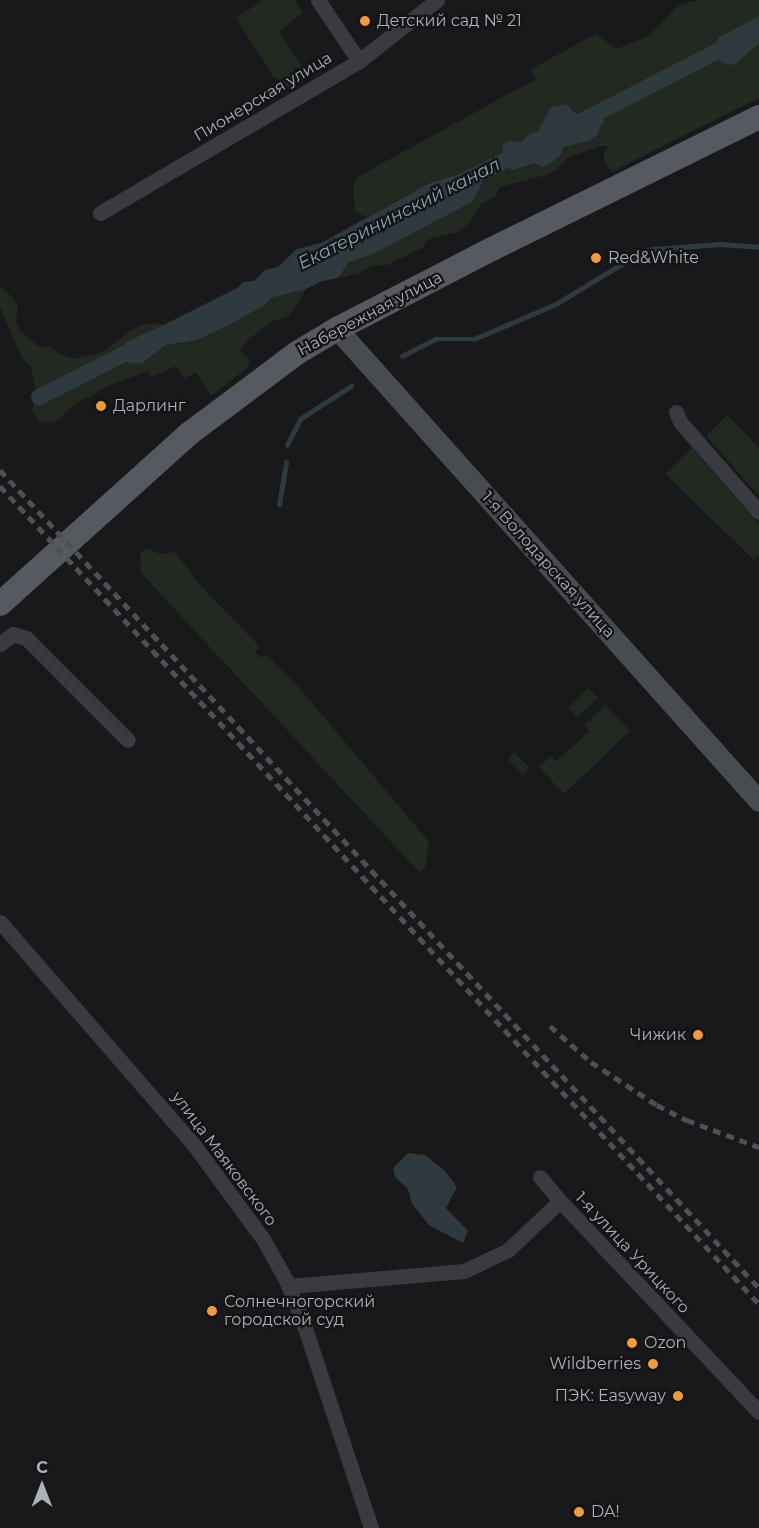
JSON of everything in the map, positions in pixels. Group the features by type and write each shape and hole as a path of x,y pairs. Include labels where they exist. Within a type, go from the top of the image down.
{"main road":[{"name":"Набережная улица","path":"0,604 190,433 269,372 337,329 759,117"}],"street":[{"path":"318,0 359,61"},
{"name":"Пионерская улица","path":"100,213 359,61 436,0"},
{"name":"1-я Володарская улица","path":"337,329 759,801"},
{"path":"676,412 681,423 759,512"},
{"path":"0,644 13,634 26,638 128,740"},
{"name":"улица Маяковского","path":"0,922 194,1145 263,1239 289,1286 340,1430 371,1528"},
{"path":"540,1177 560,1202"},
{"name":"1-я улица Урицкого","path":"289,1286 445,1275 473,1269 508,1250 560,1202 635,1284 759,1412"}],"shaded area":[{"path":"263,0 295,0 303,13 279,31 309,77 283,92 236,18"},
{"path":"698,0 759,0 759,98 613,171 607,167 603,156 608,146 601,146 567,158 557,170 546,175 500,187 495,197 480,205 468,225 458,232 429,239 422,248 387,265 373,266 358,274 338,278 349,262 373,254 472,202 479,175 467,186 460,183 458,174 430,183 367,217 355,212 353,186 357,177 536,79 531,69 596,34 617,49 650,35 678,5"},
{"path":"0,286 11,296 18,307 16,321 21,332 38,346 50,347 73,359 103,352 132,329 144,325 159,323 172,327 159,327 142,363 166,345 179,344 231,324 265,305 271,298 306,289 299,303 288,316 271,322 240,349 250,362 246,369 211,396 196,372 184,379 176,366 152,377 147,371 111,385 75,404 56,421 50,423 39,421 32,412 36,389 31,368 22,358 0,307"},
{"path":"727,415 759,448 759,496 706,436"},
{"path":"692,448 759,524 759,555 754,560 665,474"},
{"path":"146,548 160,554 175,552 200,585 260,647 255,652 261,658 266,654 303,692 429,842 425,868 419,872 141,573 140,553"},
{"path":"589,688 598,698 577,717 568,707"},
{"path":"605,705 630,731 564,794 539,767 551,756 557,761 589,731 584,725"},
{"path":"514,752 530,768 523,775 508,759"}],"water":[{"path":"759,16 759,43 734,65 721,63 716,48 718,38"},
{"path":"567,104 572,111 591,121 604,113 604,122 598,134 589,141 563,147 560,156 548,165 542,167 534,163 513,170 507,166 506,155 502,150 503,144 509,141 521,142 531,133 538,131 551,107"},
{"path":"459,174 460,183 467,186 480,174 482,183 472,202 373,254 349,262 338,278 271,298 265,305 197,340 166,345 142,363 131,363 123,359 126,342 159,327 180,327 199,319 207,312 230,303 242,282 254,281 265,270 278,267 297,249 321,243 430,183"},
{"path":"408,1153 425,1155 445,1171 457,1187 446,1208 468,1231 463,1243 429,1225 412,1204 408,1189 395,1177 393,1168"}],"waterway":[{"name":"Екатерининский канал","path":"568,128 759,30"},
{"name":"Екатерининский канал","path":"442,192 526,150"},
{"path":"402,356 436,339 474,339 556,304 640,253 653,249 720,244 759,247"},
{"name":"Екатерининский канал","path":"39,397 251,290"},
{"path":"287,445 300,419 351,386"},
{"path":"279,505 286,463"}],"railway":[{"path":"0,470 759,1288"},
{"path":"0,486 759,1304"},
{"path":"550,1026 591,1062 657,1105 687,1120 759,1147"}],"place":[{"name":"Детский сад № 21","path":"365,21"},
{"name":"Red&White","path":"596,258"},
{"name":"Дарлинг","path":"101,406"},
{"name":"Чижик","path":"698,1035"},
{"name":"Солнечногорский городской суд","path":"212,1311"},
{"name":"Ozon","path":"632,1343"},
{"name":"Wildberries","path":"653,1364"},
{"name":"ПЭК: Easyway","path":"678,1396"},
{"name":"DA!","path":"579,1512"}]}
